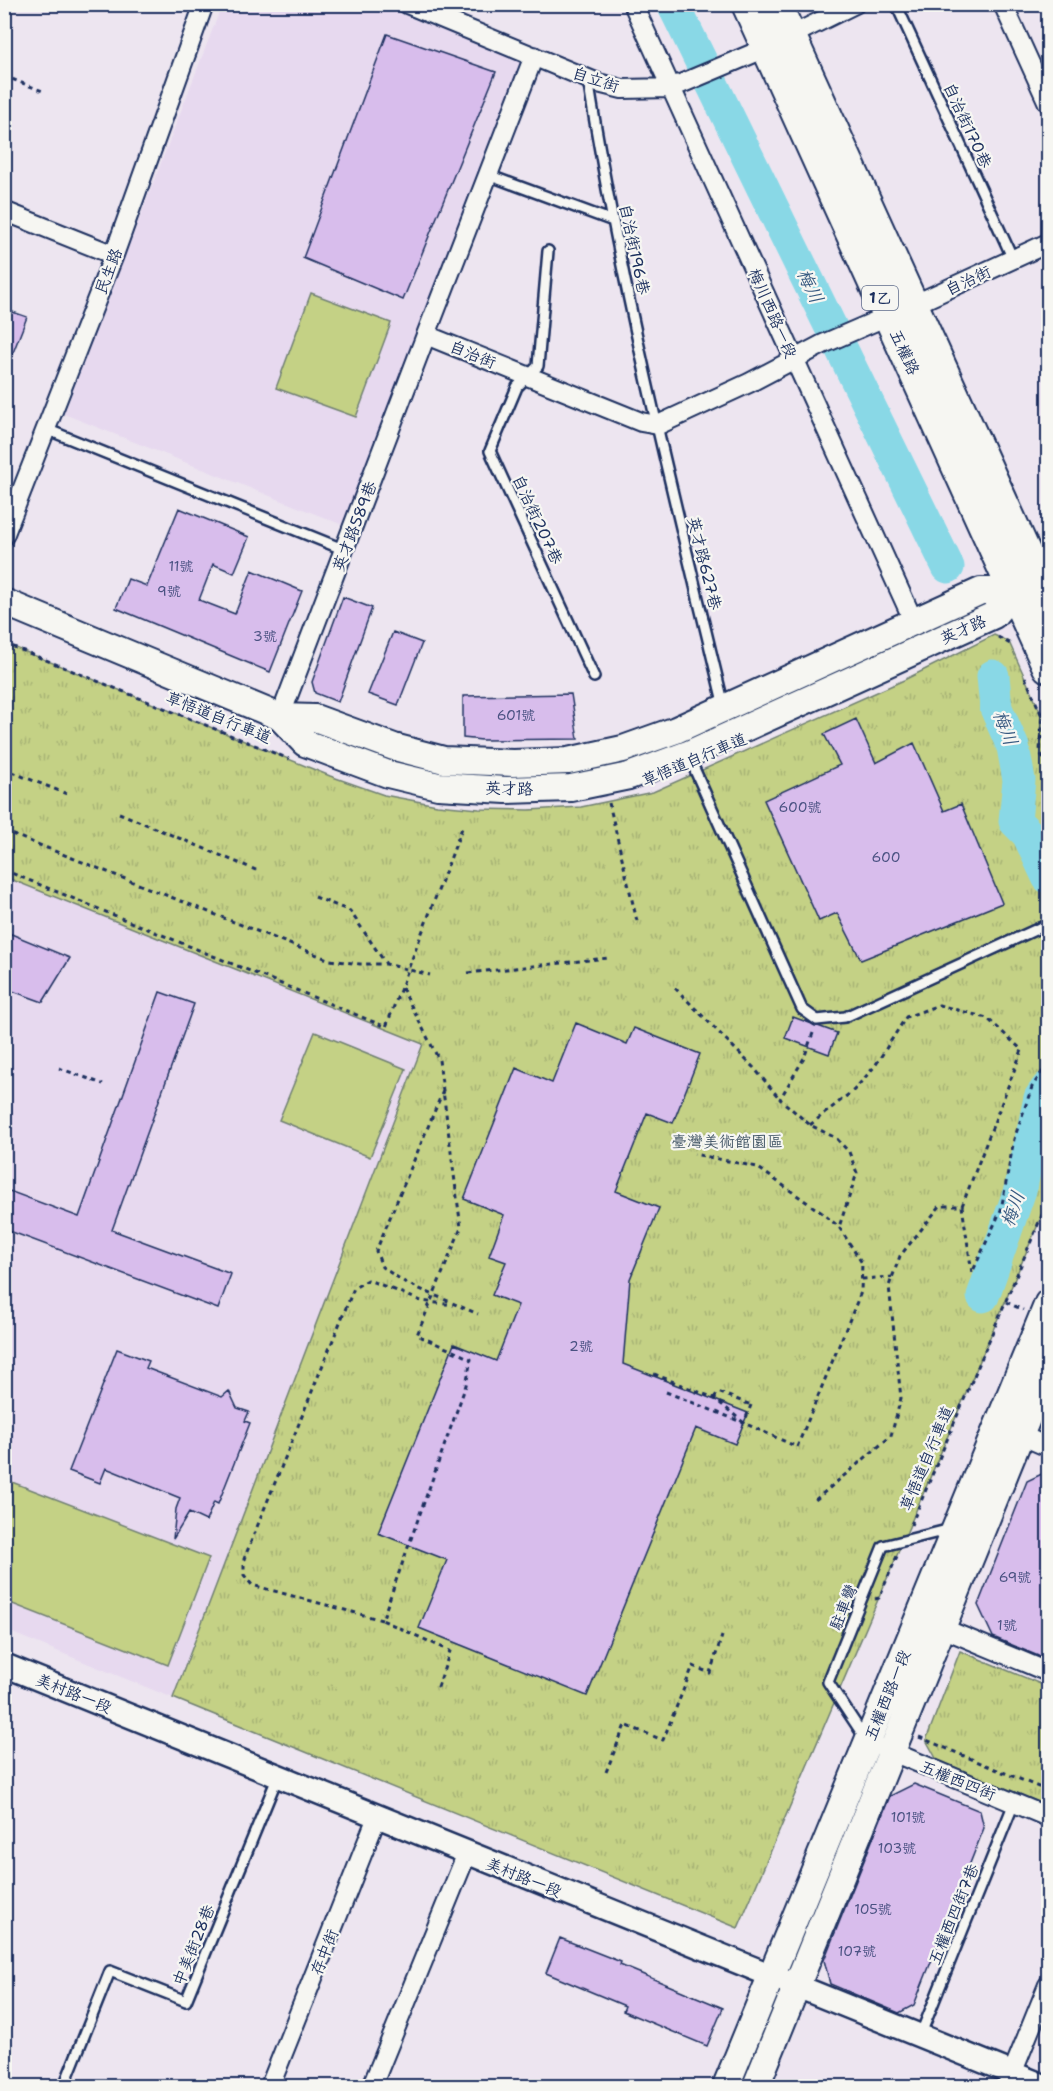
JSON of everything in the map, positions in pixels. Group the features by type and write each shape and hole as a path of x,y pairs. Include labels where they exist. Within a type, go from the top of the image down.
{"main road":[{"name":"五權路","path":"747,4 779,42 900,310 1037,587 1036,670"},
{"name":"五權路","path":"776,4 779,42"},
{"name":"英才路","path":"4,602 280,717 315,718 394,747 444,760 513,763 568,761 623,749 676,730 981,591 1037,587"},
{"name":"英才路","path":"280,717 305,742 388,774 438,786 506,790 571,788 628,776 688,754 994,615 1037,587"},
{"name":"五權西路一段","path":"756,2086 942,1628 1039,1354 1048,1303"},
{"name":"五權西路一段","path":"726,2086 956,1527 1048,1367"}],"street":[{"name":"民生路","path":"4,536 114,255 204,4"},
{"name":"自立街","path":"407,4 588,79 622,89 671,88 779,42"},
{"name":"梅川西路一段","path":"633,4 914,622"},
{"path":"779,42 855,4"},
{"path":"1003,4 1048,103"},
{"path":"426,335 534,56"},
{"path":"4,211 114,255"},
{"name":"自治街","path":"793,358 1048,243"},
{"name":"自治街","path":"426,335 641,422 657,425"},
{"name":"英才路589巷","path":"280,717 426,335"},
{"path":"657,425 749,383 793,358"},
{"path":"1010,1431 1048,1447"},
{"path":"942,1628 1048,1672"},
{"name":"美村路一段","path":"4,1665 920,2036 1010,2080 1044,2086"},
{"name":"五權西四街","path":"867,1742 1048,1817"},
{"name":"存中街","path":"270,2086 377,1817"},
{"path":"372,2086 467,1853"},
{"path":"1010,2080 1048,1985"}],"lane":[{"name":"自治街170巷","path":"896,4 1013,259"},
{"name":"自治街196巷","path":"588,79 613,221 657,425"},
{"path":"488,175 613,221"},
{"path":"527,376 538,366 548,251"},
{"name":"自治街207巷","path":"527,376 517,387 490,451 594,677"},
{"name":"英才路627巷","path":"657,425 725,708"},
{"path":"46,429 345,550"},
{"path":"688,754 802,1010 817,1020 845,1017 1048,924"},
{"name":"駐車彎","path":"867,1742 828,1682 883,1546 956,1527"},
{"name":"中美街28巷","path":"64,2086 110,1971 186,2001 278,1776"},
{"name":"五權西四街7巷","path":"920,2036 1014,1803"}],"path":[{"path":"4,76 45,92"},
{"path":"992,636 1009,642 1014,652"},
{"name":"草悟道自行車道","path":"4,643 291,760"},
{"path":"1036,670 1042,716 1040,751 1048,770"},
{"path":"4,770 67,794"},
{"path":"599,803 609,801 637,921"},
{"path":"119,813 258,871"},
{"path":"4,870 386,1027 462,828"},
{"path":"4,831 330,960 360,964 386,964 430,975"},
{"path":"315,897 350,911 386,964"},
{"path":"468,973 608,958"},
{"path":"382,1620 466,1385 471,1359 417,1335 461,1228 440,1060 402,988"},
{"path":"675,988 754,1068 780,1100 810,1125 836,1138 849,1152 857,1173 839,1227"},
{"path":"810,1125 854,1090 875,1066 906,1017 939,1005 987,1018 1022,1050 962,1206 972,1274 1001,1210 1014,1139 1032,1087 1048,1063"},
{"path":"780,1100 804,1058 817,1020"},
{"path":"58,1068 103,1084"},
{"path":"443,1092 376,1251 382,1267 406,1284 478,1314"},
{"path":"4,1119 11,1110"},
{"path":"654,1374 714,1398 744,1423 797,1447 861,1292 862,1263 839,1227 757,1167 694,1154"},
{"name":"草悟道自行車道","path":"861,1602 879,1598 1048,1201"},
{"path":"814,1501 891,1436 901,1398 889,1286 900,1256 940,1206 962,1206"},
{"path":"862,1279 892,1277"},
{"path":"437,1690 450,1651 382,1620 252,1585 244,1575 244,1559 354,1288 368,1280 421,1300 458,1305"},
{"path":"666,1392 744,1423 751,1405 718,1392 714,1398"},
{"path":"606,1772 625,1725 663,1740 693,1666 710,1673 722,1636"},
{"path":"926,1740 1048,1791"}],"shaded area":[{"path":"222,5 378,5 530,65 343,525 64,414"},
{"path":"4,877 424,1044 173,1698 5,1630"}],"green space":[{"path":"311,293 391,323 356,417 276,388"},
{"name":"臺灣美術館園區","path":"994,635 1009,642 1042,716 1048,747 1048,1201 738,1928 173,1698 423,1044 5,877 4,643 330,776 384,795 437,805 529,810 581,807 653,792 904,680"},
{"path":"315,1032 406,1069 370,1157 279,1120"},
{"path":"4,1479 209,1558 168,1665 5,1601"},
{"path":"960,1651 1048,1687 1048,1806 937,1760 926,1740"}],"building":[{"path":"387,34 496,72 403,300 303,258"},
{"path":"4,309 27,317 5,373 4,373"},
{"path":"179,508 249,537 234,573 213,564 199,600 235,614 252,570 302,591 270,672 116,608 128,579 147,586"},
{"path":"343,597 372,608 338,702 315,693 312,682"},
{"path":"393,632 422,643 398,705 368,694"},
{"path":"571,694 578,739 482,740 463,738 463,696"},
{"path":"856,719 876,763 914,743 944,811 961,804 1002,903 861,960 837,913 819,921 764,800 840,765 824,734"},
{"path":"4,931 70,958 43,1002 4,988"},
{"path":"160,992 194,1004 112,1230 231,1274 218,1309 4,1229 4,1189 79,1217"},
{"path":"793,1017 837,1033 829,1054 785,1038"},
{"path":"576,1023 627,1044 634,1028 700,1054 673,1123 647,1113 616,1191 659,1208 630,1279 623,1364 748,1413 735,1444 696,1428 587,1696 419,1628 447,1560 378,1533 454,1344 496,1361 518,1305 492,1295 506,1262 489,1256 504,1215 464,1199 516,1068 552,1083"},
{"path":"117,1349 149,1361 146,1368 222,1397 229,1391 237,1408 249,1412 245,1421 250,1423 218,1504 214,1502 206,1521 189,1513 173,1539 176,1509 180,1498 106,1468 100,1483 69,1471"},
{"path":"1048,1471 1048,1660 993,1637 978,1605 1027,1481"},
{"path":"914,1784 980,1811 984,1828 914,2005 899,2013 830,1984 824,1960 890,1796"},
{"path":"560,1938 621,1962 620,1965 723,2008 707,2046 623,2011 625,2006 546,1973"}],"waterway":[{"name":"梅川","path":"673,4 948,567"},
{"name":"梅川","path":"993,676 996,708 1013,747 1019,780 1015,821 1028,834 1048,877"},
{"name":"梅川","path":"983,1296 1021,1187 1040,1098 1048,1087"}]}
